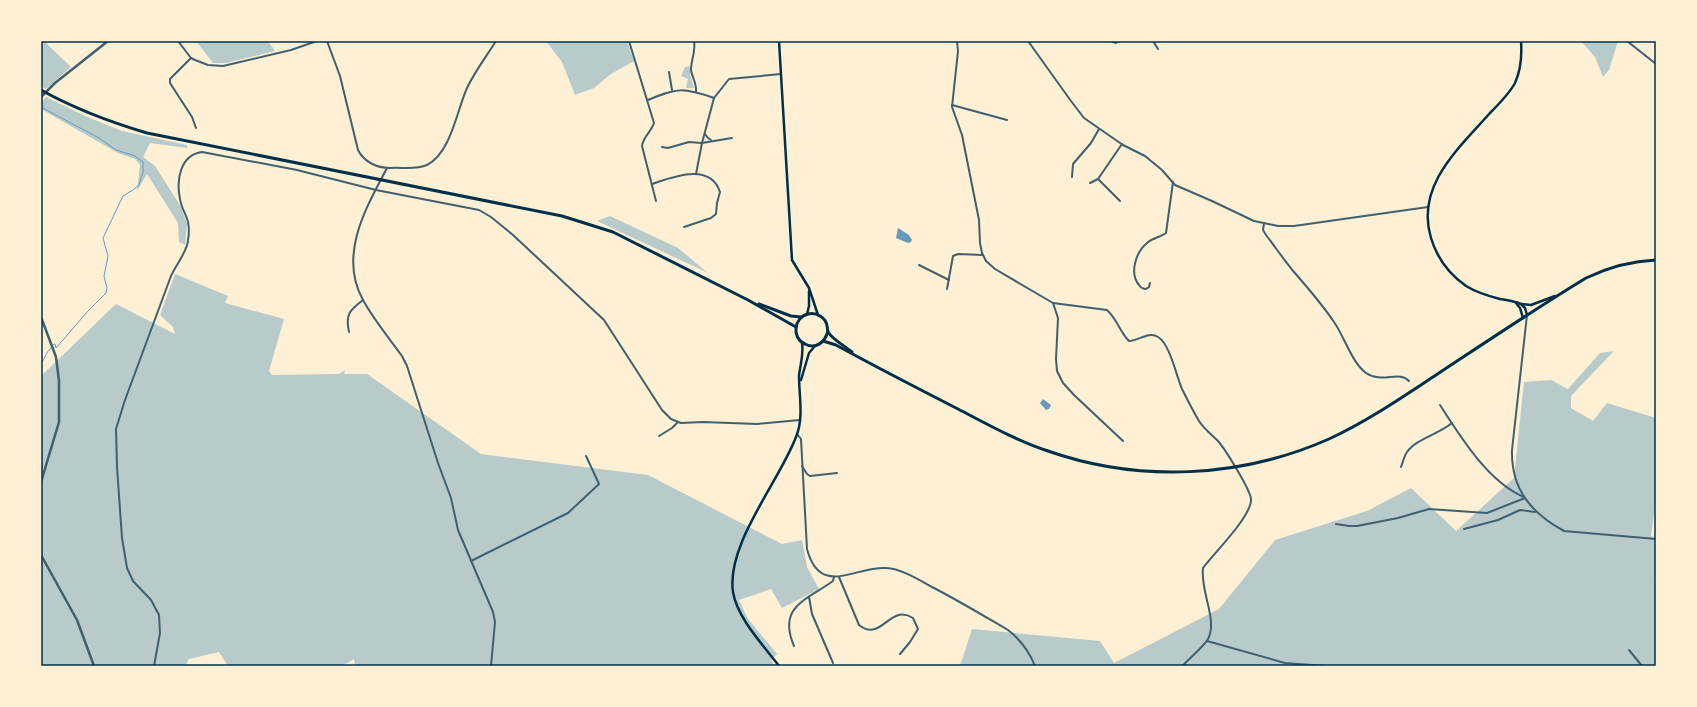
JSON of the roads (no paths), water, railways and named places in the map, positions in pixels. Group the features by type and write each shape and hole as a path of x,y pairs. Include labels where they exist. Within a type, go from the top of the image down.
{"main road":[{"path":"779,41 792,260 809,288 818,315"},
{"path":"1521,41 1521,61 1515,83 1502,102 1446,163 1433,185 1428,207 1429,233 1439,258 1447,270 1467,286 1479,292 1521,304 1531,305 1559,294"},
{"path":"42,91 109,121 146,133 556,214 606,230 748,300 796,327"},
{"path":"823,341 836,345 989,425 1047,451 1120,469 1167,472 1200,471 1247,465 1273,459 1330,439 1381,411 1559,294 1586,278 1604,269 1622,264 1656,260"},
{"path":"806,314 809,288"},
{"path":"748,300 790,316 801,317"},
{"path":"1514,301 1520,308 1523,318"},
{"path":"1521,304 1525,308 1527,315"},
{"path":"815,346 802,343 796,336 796,327 801,317 806,314 818,315 826,321 828,331 858,357"},
{"path":"799,387 809,353 815,346 823,341 828,331"},
{"path":"779,666 741,615 733,593 732,572 740,547 787,458 797,434 800,420 799,387 803,357 802,343"}],"street":[{"path":"41,97 55,83 108,41"},
{"path":"178,41 191,58 208,65 223,66 291,50 317,41"},
{"path":"327,41 340,76 358,150 366,161 387,168 419,167 428,164 435,158 451,134 466,89 480,63 496,41"},
{"path":"629,41 654,124 650,133 644,139 642,146 656,201"},
{"path":"694,41 695,51 691,69 696,84 696,92"},
{"path":"957,41 958,52 952,105 960,125 979,220 980,243 986,261 995,269 1054,303 1107,310 1112,314 1125,337 1129,341 1134,341 1150,335 1156,336 1161,340 1168,351 1182,387 1200,421 1218,441 1249,490 1251,500 1247,514 1203,568 1203,589 1211,619 1211,631 1208,641 1182,666"},
{"path":"1028,41 1084,118 1122,144 1145,156 1162,170 1172,182 1183,189 1254,221 1294,226 1428,207"},
{"path":"1111,41 1116,43 1119,41"},
{"path":"1153,41 1158,49"},
{"path":"1627,41 1656,64"},
{"path":"191,58 170,79 170,83 192,117 196,128"},
{"path":"669,72 672,90"},
{"path":"696,174 702,143 714,98 723,86 732,78 781,74"},
{"path":"648,100 672,90 696,92 714,98"},
{"path":"952,105 1007,120"},
{"path":"1072,177 1073,164 1091,143 1099,129"},
{"path":"705,134 712,141"},
{"path":"662,148 668,148 689,142 702,143 732,138"},
{"path":"1090,183 1098,179 1122,144"},
{"path":"154,666 160,633 159,615 151,600 133,582 127,568 121,522 116,429 125,400 171,276 177,263 188,247 188,223 180,200 178,187 180,171 189,156 194,153 202,152 297,170 376,190 479,210 491,217 514,235 604,320 662,410 671,419 678,422 757,424 800,420"},
{"path":"387,168 364,213 356,234 353,252 353,270 363,300 402,356 407,366 438,463 451,498 458,530 493,612 495,622 491,666"},
{"path":"652,184 674,177 696,174 712,179 720,194 716,214 711,218 684,226"},
{"path":"1098,179 1120,201"},
{"path":"1150,283 1149,287 1142,289 1135,276 1134,266 1139,254 1148,242 1166,233 1172,182"},
{"path":"1264,223 1263,230 1266,235 1335,323 1354,358 1365,373 1376,379 1398,376 1406,378 1409,381"},
{"path":"947,289 953,256 958,254 983,255"},
{"path":"919,265 949,280"},
{"path":"349,332 348,314 353,307 363,300"},
{"path":"1054,303 1058,318 1056,359 1057,372 1074,395 1123,440"},
{"path":"1527,315 1512,465 1518,487 1536,512 1551,524 1564,531 1656,539"},
{"path":"41,317 56,357 59,381 59,422 41,482"},
{"path":"1440,405 1494,478 1514,493 1525,498"},
{"path":"659,436 672,428 678,422"},
{"path":"1401,467 1406,452 1414,445 1446,428 1452,423"},
{"path":"797,434 801,439 807,549 810,559 824,574 839,577 876,568 887,568 908,574 1008,630 1018,638 1030,654 1036,666"},
{"path":"472,561 515,538 568,513 577,506 599,484 586,456"},
{"path":"802,466 809,476 837,473"},
{"path":"1336,524 1357,526 1398,518 1429,509 1487,513 1525,498"},
{"path":"1464,529 1498,520 1520,510 1536,512"},
{"path":"41,555 77,620 94,666"},
{"path":"794,646 789,616 795,607 833,581 834,577"},
{"path":"839,577 859,625 863,628 871,630 878,629 895,615 903,613 913,618 918,629 900,654"},
{"path":"809,597 812,614 833,663"},
{"path":"1208,641 1285,663 1326,666"},
{"path":"1629,650 1642,666"}],"water":[{"path":"898,228 909,235 912,240 911,242 908,243 896,238"},
{"path":"1043,399 1051,405 1049,409 1046,410 1040,403"}],"waterway":[{"path":"41,107 99,138 116,150 135,156 143,162 143,172 139,185 123,196 103,238 108,256 104,276 107,288 106,293 88,311 56,348 55,344 53,345"},
{"path":"41,364 51,348"}]}
